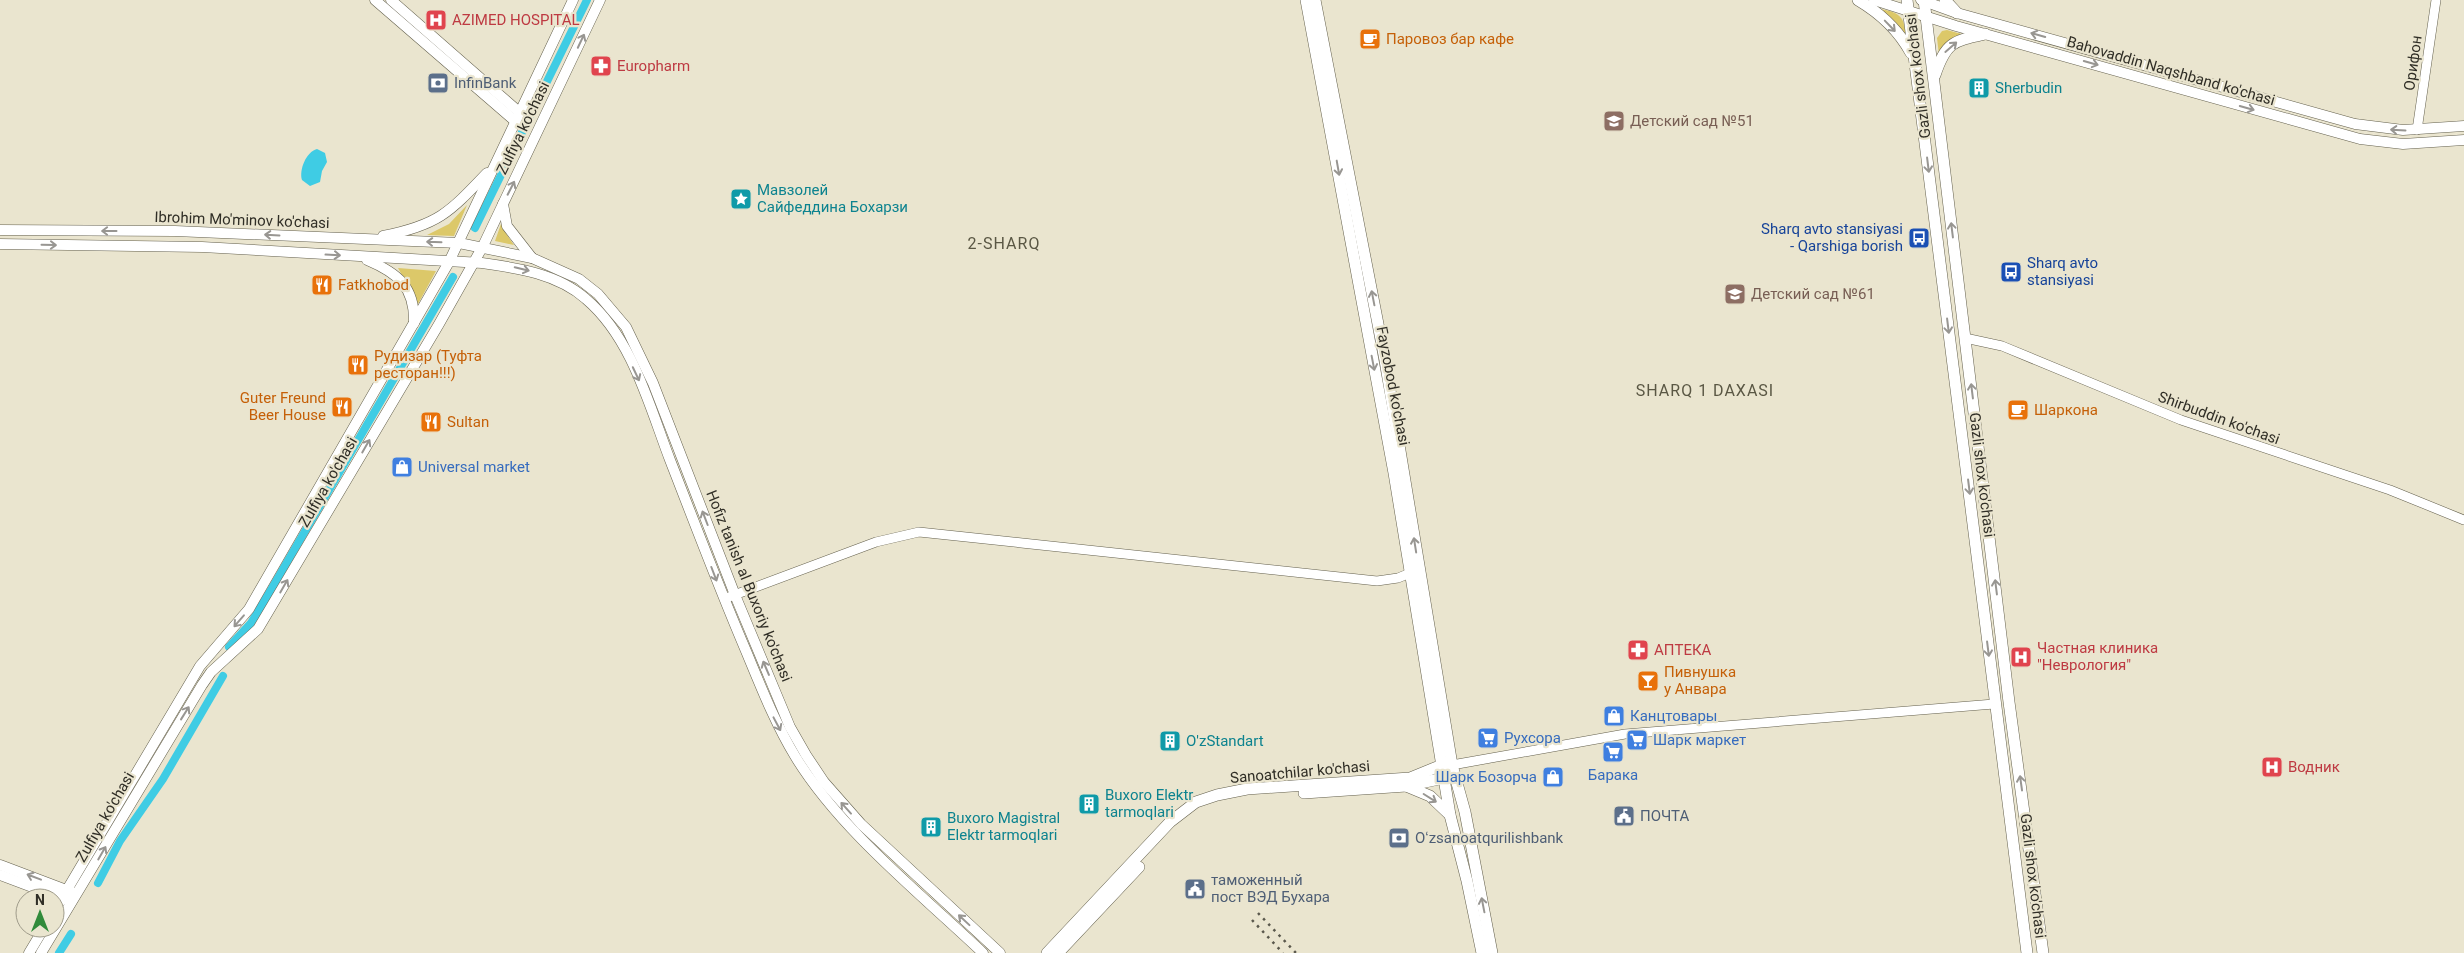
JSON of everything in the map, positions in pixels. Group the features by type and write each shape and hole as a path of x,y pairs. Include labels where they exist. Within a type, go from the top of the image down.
{"main road":[{"path":"375,0 517,116"},
{"path":"391,0 517,116"},
{"name":"Zulfiya ko'chasi","path":"41,953 70,896 200,666 249,609 450,262 573,0"},
{"name":"Zulfiya ko'chasi","path":"65,901 70,896 211,672 258,629 474,263 600,0"},
{"name":"Fayzobod ko'chasi","path":"1306,0 1414,571 1447,765 1444,778"},
{"path":"1315,0 1385,360 1414,571"},
{"path":"1858,0 1888,22 1904,41 1915,59"},
{"name":"Bahovaddin Naqshband ko'chasi","path":"1874,0 1985,34 2360,139 2403,144 2464,140"},
{"name":"Gazli shox ko'chasi","path":"1907,0 1994,704 2027,953"},
{"name":"Gazli shox ko'chasi","path":"1923,0 2009,702 2043,953"},
{"name":"Bahovaddin Naqshband ko'chasi","path":"1923,0 1957,12 2354,124 2388,129 2417,130 2464,126"},
{"path":"1945,0 1957,12"},
{"path":"1933,79 1940,61 1949,46 1962,39 1985,34"},
{"path":"365,240 416,230 439,218 458,204 493,167"},
{"path":"503,204 507,226 532,258"},
{"name":"Ibrohim Mo'minov ko'chasi","path":"0,230 203,232 459,243 483,246"},
{"path":"202,247 203,232"},
{"name":"Ibrohim Mo'minov ko'chasi","path":"0,244 202,247 474,263"},
{"name":"Hofiz tanish al Buxoriy ko'chasi","path":"483,246 532,258 579,279 598,294 626,326 653,383 735,595 790,727 824,782 867,830 1000,953"},
{"path":"360,257 386,268 402,280 414,309 414,324"},
{"name":"Hofiz tanish al Buxoriy ko'chasi","path":"474,263 521,268 561,282 584,296 610,324 621,342 642,387 724,599 775,720 797,759 838,814 984,953"},
{"path":"1447,765 1465,812 1492,953"},
{"name":"Sanoatchilar ko'chasi","path":"1058,953 1172,830 1198,808 1218,801 1246,797 1408,782 1447,765"},
{"path":"1444,778 1450,815 1467,881 1482,953"},
{"name":"Sanoatchilar ko'chasi","path":"1047,953 1170,822 1196,802 1217,795 1247,789 1408,782 1424,783 1444,778"},
{"name":"Sanoatchilar ko'chasi","path":"1408,782 1430,796 1450,815"},
{"path":"1424,783 1447,794 1460,803 1465,812"},
{"path":"0,865 70,896"},
{"path":"0,875 70,896"},
{"path":"29,953 38,938"}],"street":[{"name":"Орифон","path":"2417,130 2436,0"},
{"name":"Shirbuddin ko'chasi","path":"1965,338 2002,346 2181,420 2390,490 2464,520"},
{"path":"724,599 876,542 920,532 1377,581 1414,571"},
{"path":"1447,765 1625,734 1994,704"}],"shaded area":[{"path":"1878,9 1899,15 1904,23 1905,36"},
{"path":"1947,30 1965,35 1939,55 1937,38 1942,31"},
{"path":"467,205 454,236 427,235 449,224"},
{"path":"502,221 507,235 514,245 495,241"},
{"path":"398,268 436,271 418,304"}],"water":[{"path":"317,149 325,153 327,162 322,171 320,182 310,186 302,180 301,176 304,162"}],"waterway":[{"path":"475,228 587,0"},
{"path":"229,647 251,623 453,277"},
{"path":"98,883 120,841 163,779 223,676"},
{"path":"59,953 71,934"}],"railway":[{"path":"1258,913 1296,953"},
{"path":"1252,920 1283,953"}],"place":[{"name":"AZIMED HOSPITAL","path":"436,20"},
{"name":"Паровоз бар кафе","path":"1370,39"},
{"name":"Europharm","path":"601,66"},
{"name":"InfinBank","path":"438,83"},
{"name":"Sherbudin","path":"1979,88"},
{"name":"Детский сад №51","path":"1614,121"},
{"name":"Мавзолей Сайфеддина Бохарзи","path":"741,199"},
{"name":"Sharq avto stansiyasi - Qarshiga borish","path":"1919,238"},
{"name":"Sharq avto stansiyasi","path":"2011,272"},
{"name":"Fatkhobod","path":"322,285"},
{"name":"Детский сад №61","path":"1735,294"},
{"name":"Рудизар (Туфта ресторан!!!)","path":"358,365"},
{"name":"Guter Freund Beer House","path":"342,407"},
{"name":"Шаркона","path":"2018,410"},
{"name":"Sultan","path":"431,422"},
{"name":"Universal market","path":"402,467"},
{"name":"АПТЕКА","path":"1638,650"},
{"name":"Частная клиника \"Неврология\"","path":"2021,657"},
{"name":"Пивнушка у Анвара","path":"1648,681"},
{"name":"Канцтовары","path":"1614,716"},
{"name":"Рухсора","path":"1488,738"},
{"name":"Шарк маркет","path":"1637,740"},
{"name":"O'zStandart","path":"1170,741"},
{"name":"Барака","path":"1613,752"},
{"name":"Водник","path":"2272,767"},
{"name":"Шарк Бозорча","path":"1553,777"},
{"name":"Buxoro Elektr tarmoqlari","path":"1089,804"},
{"name":"ПОЧТА","path":"1624,816"},
{"name":"Buxoro Magistral Elektr tarmoqlari","path":"931,827"},
{"name":"Oʻzsanoatqurilishbank","path":"1399,838"},
{"name":"таможенный пост ВЭД Бухара","path":"1195,889"}],"district":[{"name":"2-SHARQ","path":"1004,243"},
{"name":"SHARQ 1 DAXASI","path":"1705,390"}]}
